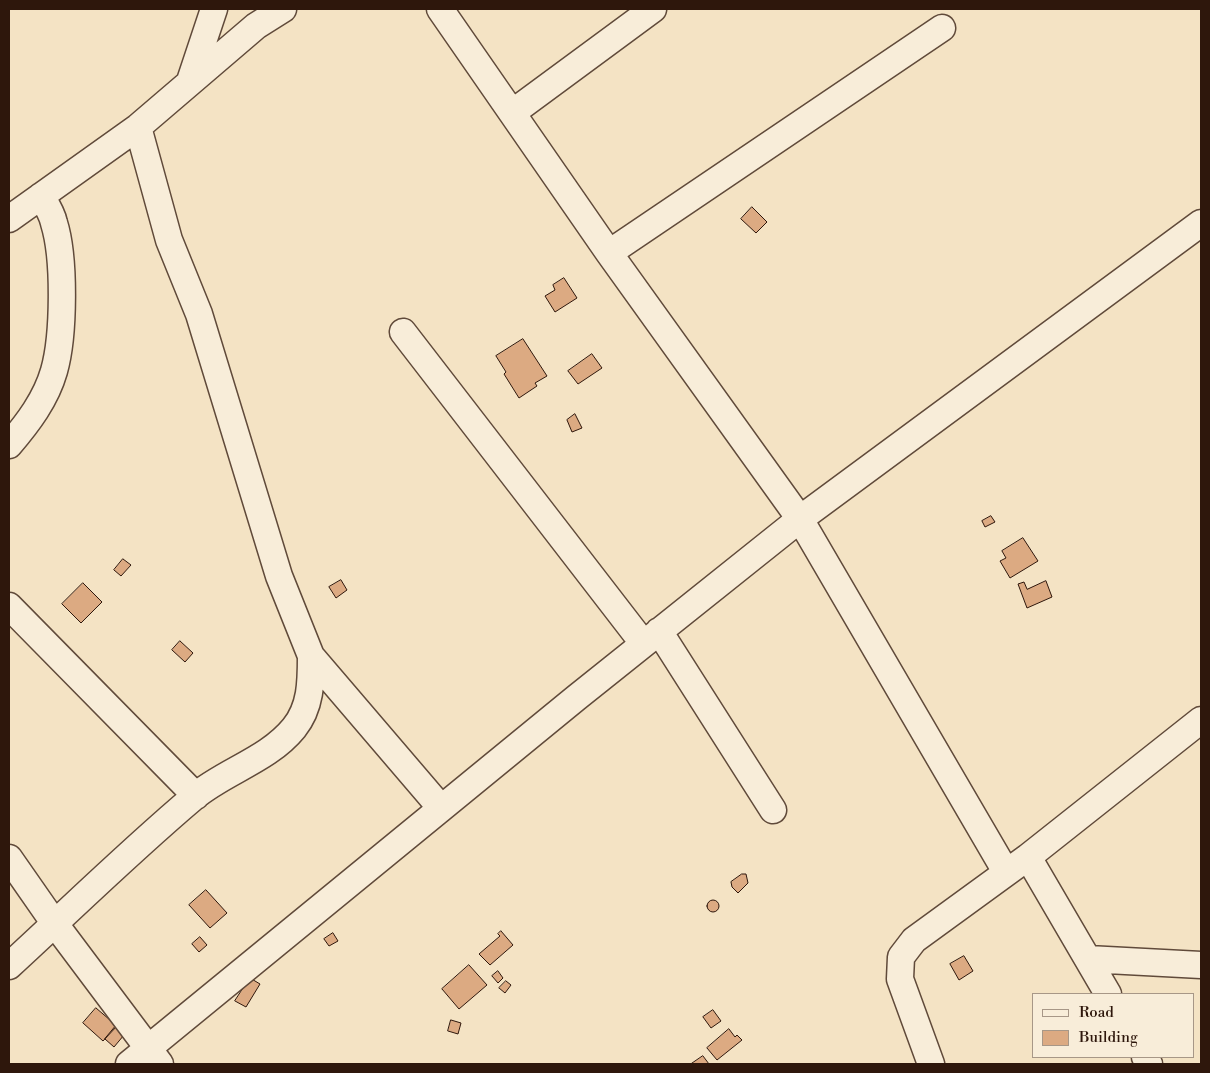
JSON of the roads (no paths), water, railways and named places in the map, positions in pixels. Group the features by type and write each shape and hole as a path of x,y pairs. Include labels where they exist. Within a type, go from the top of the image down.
{"street":[{"path":"190,80 214,9"},
{"path":"9,218 138,127 190,80 256,26 283,9"},
{"path":"440,9 609,253 800,519 1006,872"},
{"path":"512,113 653,9"},
{"path":"609,253 942,28"},
{"path":"138,127 169,240 198,314 278,576 312,656 441,808"},
{"path":"9,445 27,424 44,395 54,372 60,344 59,251 54,223 41,196"},
{"path":"9,858 146,1059 441,808 651,637 800,519 1201,223"},
{"path":"403,332 651,637 773,810"},
{"path":"9,606 196,796"},
{"path":"9,966 196,796 277,746 294,728 307,707 312,656"},
{"path":"931,1064 900,979 901,957 914,940 1028,857 1201,720"},
{"path":"1028,857 1107,993"},
{"path":"1088,959 1201,965"}]}
